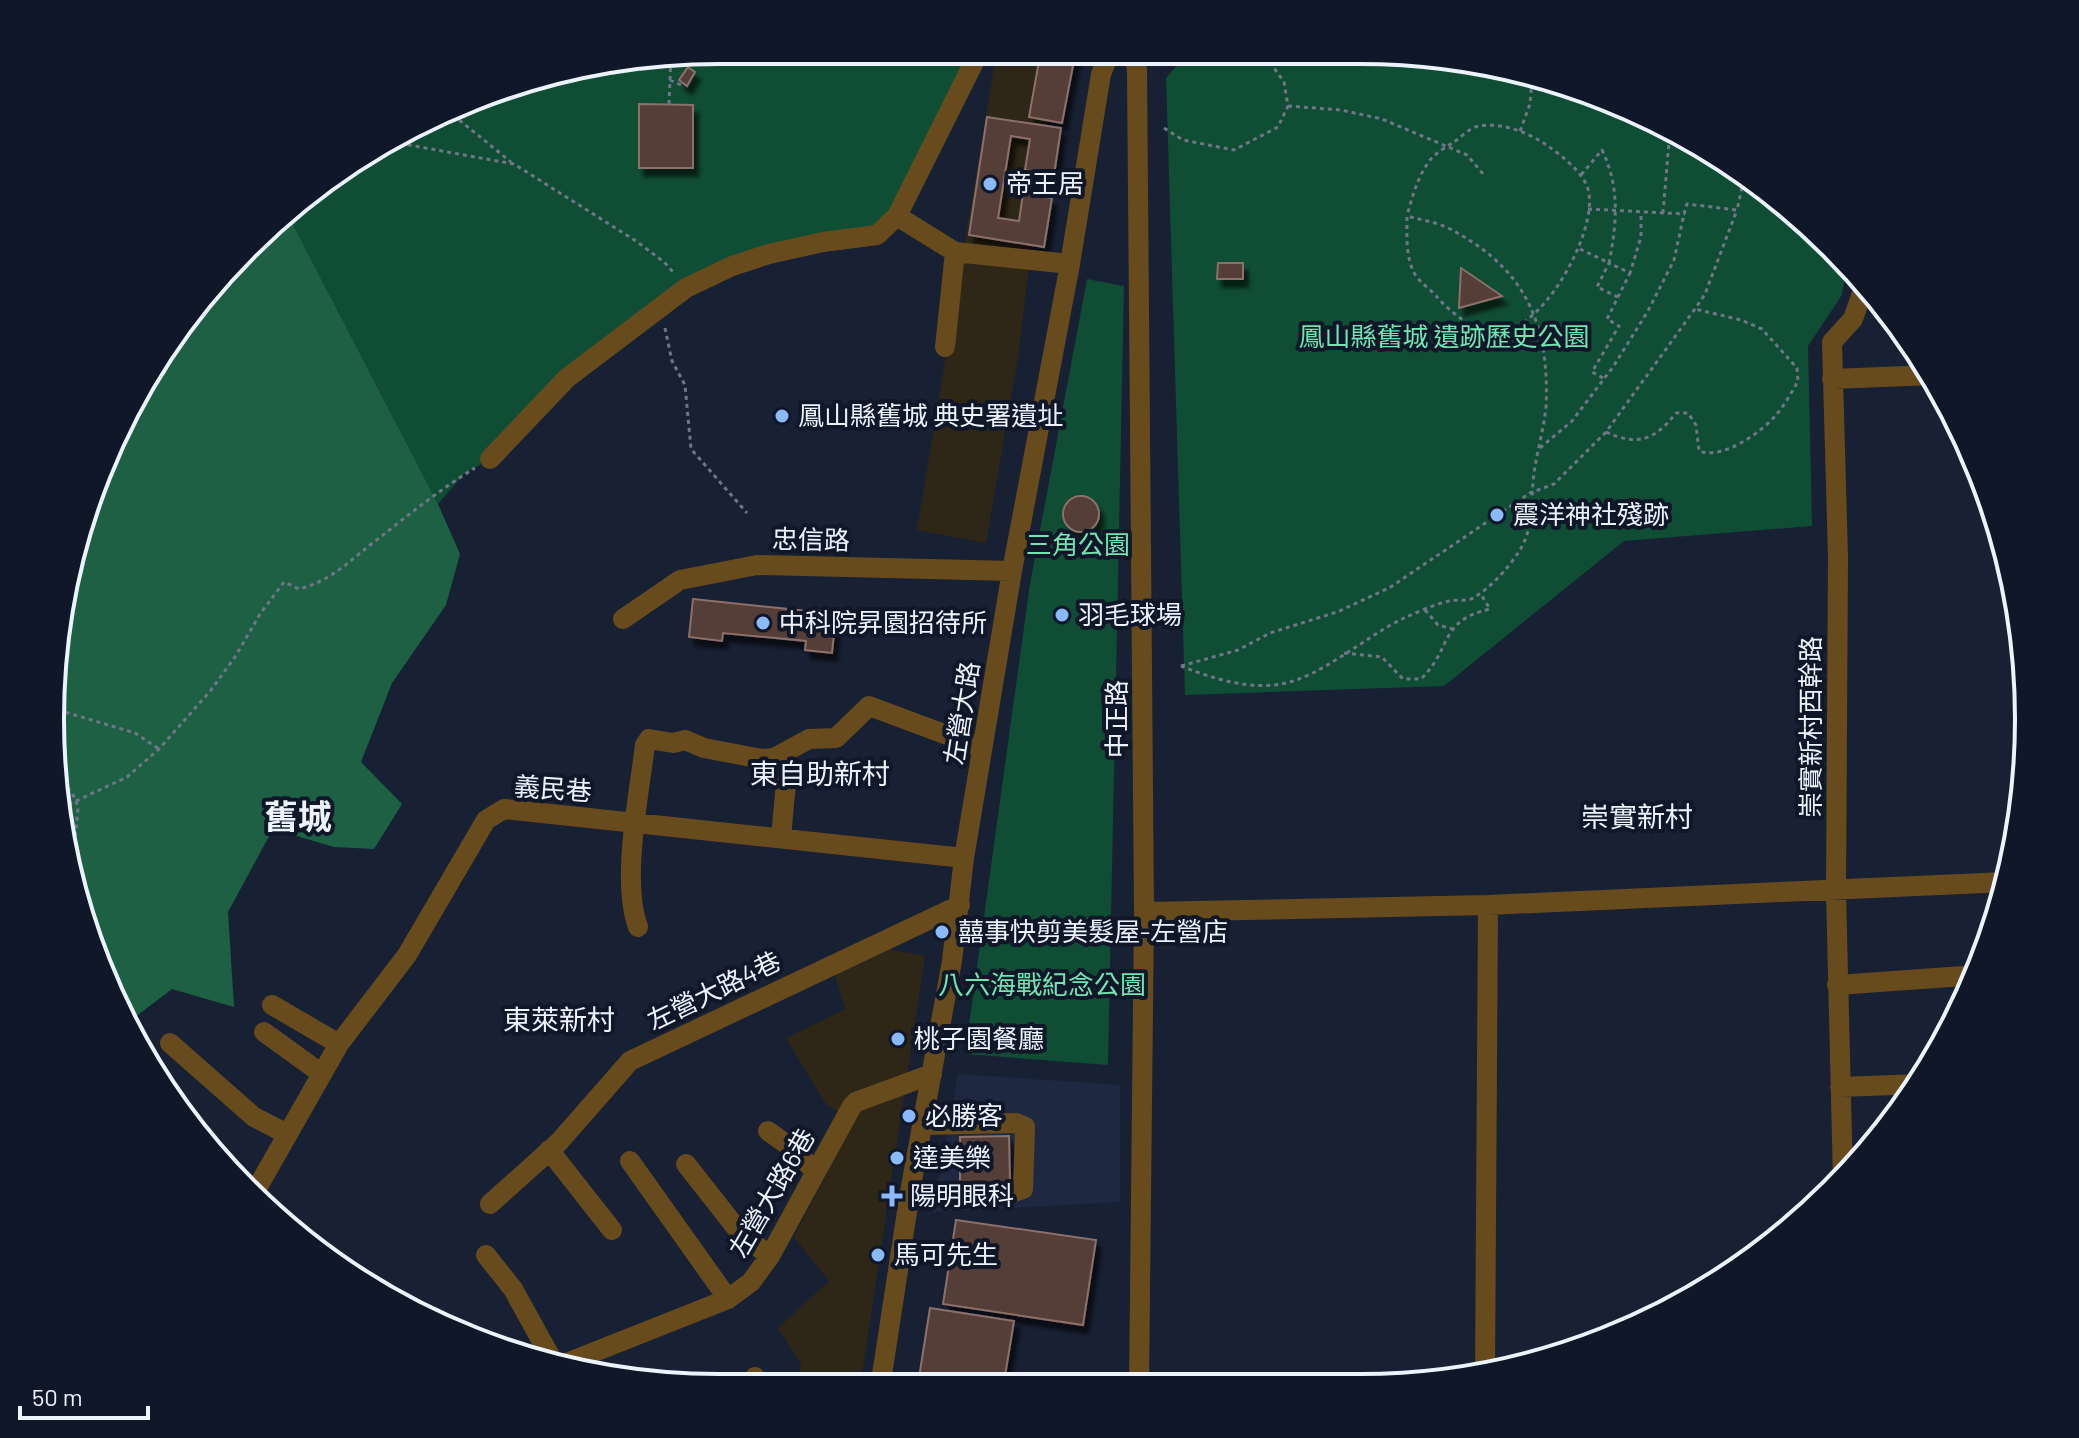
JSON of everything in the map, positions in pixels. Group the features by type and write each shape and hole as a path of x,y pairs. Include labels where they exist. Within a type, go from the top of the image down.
{"street":[{"path":"490,459 567,378 686,288 732,266 769,254 823,242 877,235 897,216 973,64"},
{"name":"左營大路","path":"882,1374 1012,571 1105,64"},
{"name":"中正路","path":"1136,64 1140,194 1144,912 1139,1374"},
{"path":"897,216 955,252 1070,264"},
{"path":"945,347 955,252"},
{"name":"崇實新村西幹路","path":"1843,1160 1837,985 1838,557 1832,342 1853,319 1861,297"},
{"path":"1832,379 1917,376"},
{"name":"忠信路","path":"623,619 680,580 757,565 1012,571"},
{"path":"638,927 631,908 630,880 645,745 649,739 673,743 685,740 732,754 774,758 809,739 836,738 869,706 982,748"},
{"path":"781,837 786,783"},
{"name":"義民巷","path":"259,1185 339,1044 407,955 491,816 504,809 964,858"},
{"path":"1144,912 1488,905 1994,883"},
{"name":"左營大路4巷","path":"490,1204 549,1150 630,1061 960,905"},
{"path":"1485,1361 1488,905"},
{"path":"1837,985 1962,976"},
{"path":"272,1005 339,1044"},
{"path":"264,1032 322,1074"},
{"path":"170,1043 254,1117 287,1134"},
{"name":"左營大路6巷","path":"577,1358 728,1299 751,1282 770,1256 856,1102 932,1074"},
{"path":"1840,1087 1904,1085"},
{"path":"910,1192 1004,1195 1023,1189 1025,1127 1016,1123 922,1125"},
{"path":"768,1131 793,1149 815,1171"},
{"path":"549,1150 612,1230"},
{"path":"630,1161 728,1299"},
{"path":"686,1164 741,1234 770,1256"},
{"path":"486,1255 513,1289 549,1352"}],"path":[{"path":"1164,128 1183,140 1234,150 1278,127 1288,106 1284,82 1271,64"},
{"path":"669,104 671,66"},
{"path":"670,80 683,83"},
{"path":"1520,131 1530,104 1531,86"},
{"path":"1288,106 1341,110 1382,119 1467,155 1484,175"},
{"path":"458,119 514,164 636,241 664,262 686,288"},
{"path":"1477,126 1520,131 1555,151 1581,175 1589,191 1588,220 1567,275 1533,314 1512,329 1493,335 1478,329 1444,305 1416,276 1409,258 1407,216 1414,191 1431,160 1448,146 1477,126"},
{"path":"1663,213 1669,142"},
{"path":"405,144 514,164"},
{"path":"1581,175 1602,150 1612,171 1616,196 1609,263 1597,287 1618,297"},
{"path":"1407,216 1446,227 1479,247 1521,286 1543,339 1546,409 1530,493 1530,517 1522,547 1511,563 1471,599 1449,601 1385,628 1300,679 1279,685 1236,683 1213,679 1181,666 1238,650 1270,633 1337,612 1389,588 1530,493 1554,484 1606,432 1705,294 1737,210 1742,187"},
{"path":"1538,449 1572,421 1648,311 1674,260 1687,204 1737,210"},
{"path":"1588,209 1684,214"},
{"path":"1603,378 1592,372 1619,326 1607,319 1630,273 1641,237 1641,212"},
{"path":"1579,249 1630,273"},
{"path":"1606,432 1621,439 1641,441 1667,424 1676,413 1688,413 1696,425 1699,451 1707,454 1725,450 1757,431 1788,398 1798,381 1797,368 1762,329 1741,320 1695,309"},
{"path":"664,323 672,361 685,385 691,449 747,513"},
{"path":"70,803 127,777 159,749 219,679 284,582 292,587 306,588 340,571 464,474 490,459"},
{"path":"1344,653 1382,657 1403,679 1421,679 1432,669 1453,629 1462,619 1490,609 1480,593"},
{"path":"1425,610 1438,625 1453,629"},
{"path":"64,712 135,733 159,749"},
{"path":"68,789 76,801 79,817 76,841"}],"shaded area":[{"path":"995,64 1052,64 1019,351 986,543 917,530"},
{"path":"888,949 925,956 862,1374 800,1374 801,1364 778,1328 829,1281 794,1237 854,1122 826,1104 786,1038 845,1009 834,972"},
{"path":"958,1074 1120,1085 1120,1202 933,1212"}],"green space":[{"path":"972,64 877,235 732,266 567,378 490,459 464,474 438,504 292,223 320,199 391,152 468,114 549,86 591,77 676,65"},
{"name":"鳳山縣舊城 遺跡歷史公園","path":"1178,64 1403,65 1488,77 1530,86 1611,114 1688,152 1724,174 1792,227 1845,279 1842,295 1808,346 1812,526 1624,541 1444,686 1185,695 1166,78"},
{"path":"292,223 438,504 460,554 446,605 392,683 361,762 402,804 374,849 334,847 273,829 228,912 234,1007 172,989 136,1016 114,970 86,889 65,762 65,676 70,634 86,549 99,508 114,468 152,391 199,320 256,256"},
{"name":"八六海戰紀念公園","path":"1087,279 1124,286 1108,1065 965,1054 1030,584"}],"building":[{"path":"1038,64 1073,64 1062,123 1029,117"},
{"path":"688,67 695,72 687,86 679,80"},
{"path":"639,104 693,105 693,168 639,168"},
{"name":"帝王居","path":"987,117 1061,128 1054,175 1025,170 1030,139 1011,136 998,218 1019,221 1023,194 1052,198 1044,247 969,235"},
{"path":"1218,263 1243,263 1243,279 1217,279"},
{"path":"1461,268 1502,296 1459,308"},
{"path":"1081,496 1094,501 1099,514 1094,527 1081,532 1068,527 1063,514 1068,501"},
{"name":"中科院昇園招待所","path":"693,599 836,614 832,653 805,650 806,641 723,633 722,641 689,637"},
{"path":"1009,1136 1010,1184 960,1185 960,1137"},
{"path":"956,1220 1096,1240 1083,1325 943,1304"},
{"path":"930,1308 1014,1321 1005,1374 920,1374"}],"place":[{"name":"帝王居","path":"990,184"},
{"name":"鳳山縣舊城 典史署遺址","path":"782,416"},
{"name":"震洋神社殘跡","path":"1497,515"},
{"name":"羽毛球場","path":"1062,615"},
{"name":"中科院昇園招待所","path":"763,623"},
{"name":"囍事快剪美髮屋-左營店","path":"942,932"},
{"name":"桃子園餐廳","path":"898,1039"},
{"name":"必勝客","path":"909,1116"},
{"name":"達美樂","path":"897,1158"},
{"name":"陽明眼科","path":"892,1196"},
{"name":"馬可先生","path":"878,1255"}],"district":[{"name":"東自助新村","path":"820,774"},
{"name":"舊城","path":"298,817"},
{"name":"崇實新村","path":"1637,817"},
{"name":"東萊新村","path":"559,1020"}],"park label":[{"name":"三角公園","path":"1078,545"}]}
